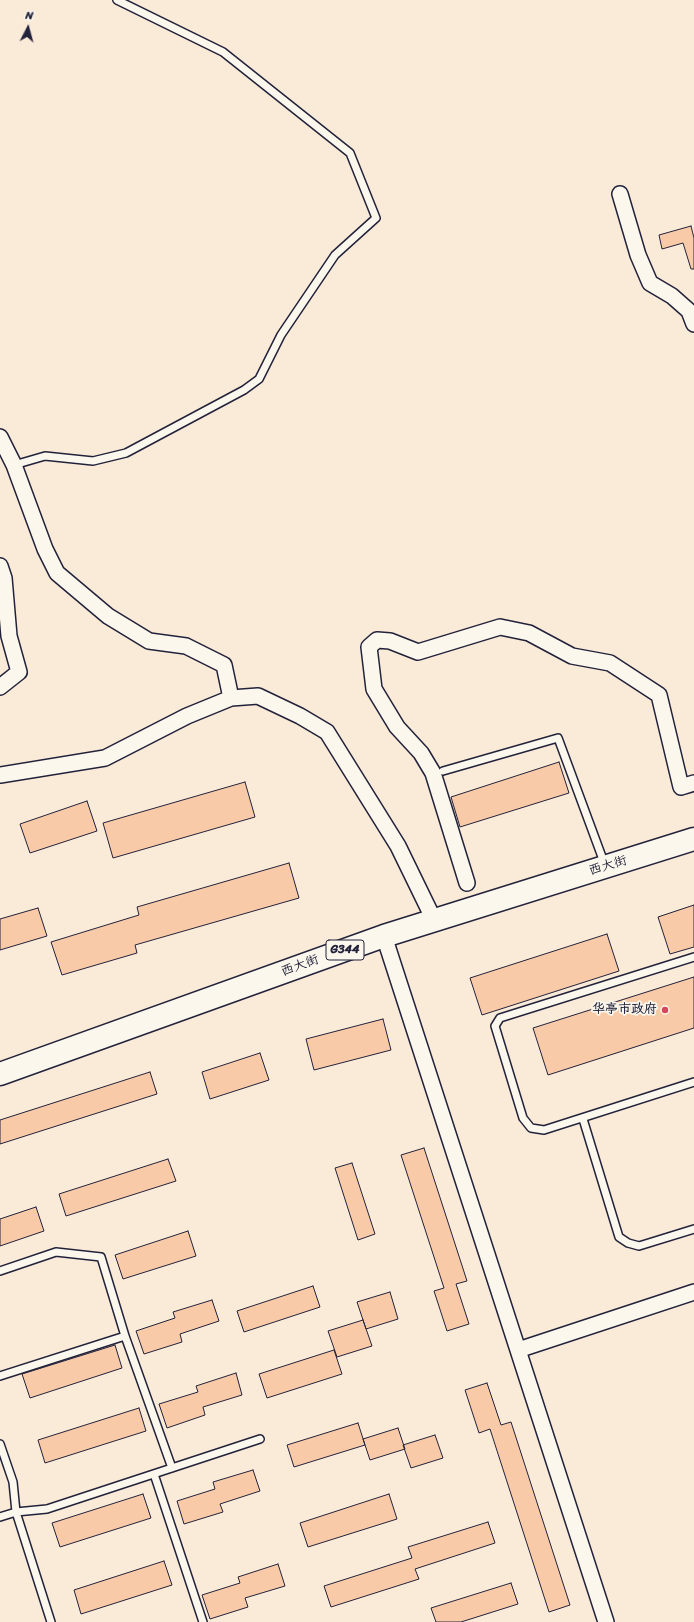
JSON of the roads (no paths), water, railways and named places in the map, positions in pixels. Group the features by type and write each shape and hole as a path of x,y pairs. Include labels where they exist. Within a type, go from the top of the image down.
{"highway":[{"name":"西大街","path":"0,1074 384,936 694,839"}],"street":[{"path":"620,194 638,255 650,283 672,296 689,311 694,324"},
{"path":"0,437 14,465 45,549 57,573 108,616 149,641 186,646 224,665 231,698"},
{"path":"0,566 4,578 9,636 20,672 0,687"},
{"path":"467,883 433,773 421,753 397,728 374,689 369,647 377,640 390,641 418,652 500,627 529,633 572,656 610,663 659,695 681,787 694,783"},
{"path":"0,775 105,758 188,716 231,698 258,696 300,716 327,732 398,846 434,920"},
{"path":"384,936 606,1622"},
{"path":"518,1350 694,1292"}],"lane":[{"path":"14,465 45,456 93,461 126,453 244,390 259,379 281,335 335,255 376,218 350,152 223,52 117,0"},
{"path":"443,771 558,738 606,867"},
{"path":"694,957 500,1018 495,1026 523,1118 531,1128 544,1130 583,1119 694,1082"},
{"path":"583,1119 619,1237 628,1243 639,1246 694,1229"},
{"path":"0,1271 56,1252 101,1257 125,1336 172,1468"},
{"path":"0,1376 125,1336"},
{"path":"0,1517 16,1512 47,1509 260,1439"},
{"path":"0,1444 12,1482 16,1512 51,1622"},
{"path":"154,1474 202,1622"}],"place":[{"name":"华亭市政府","path":"665,1010"}]}
